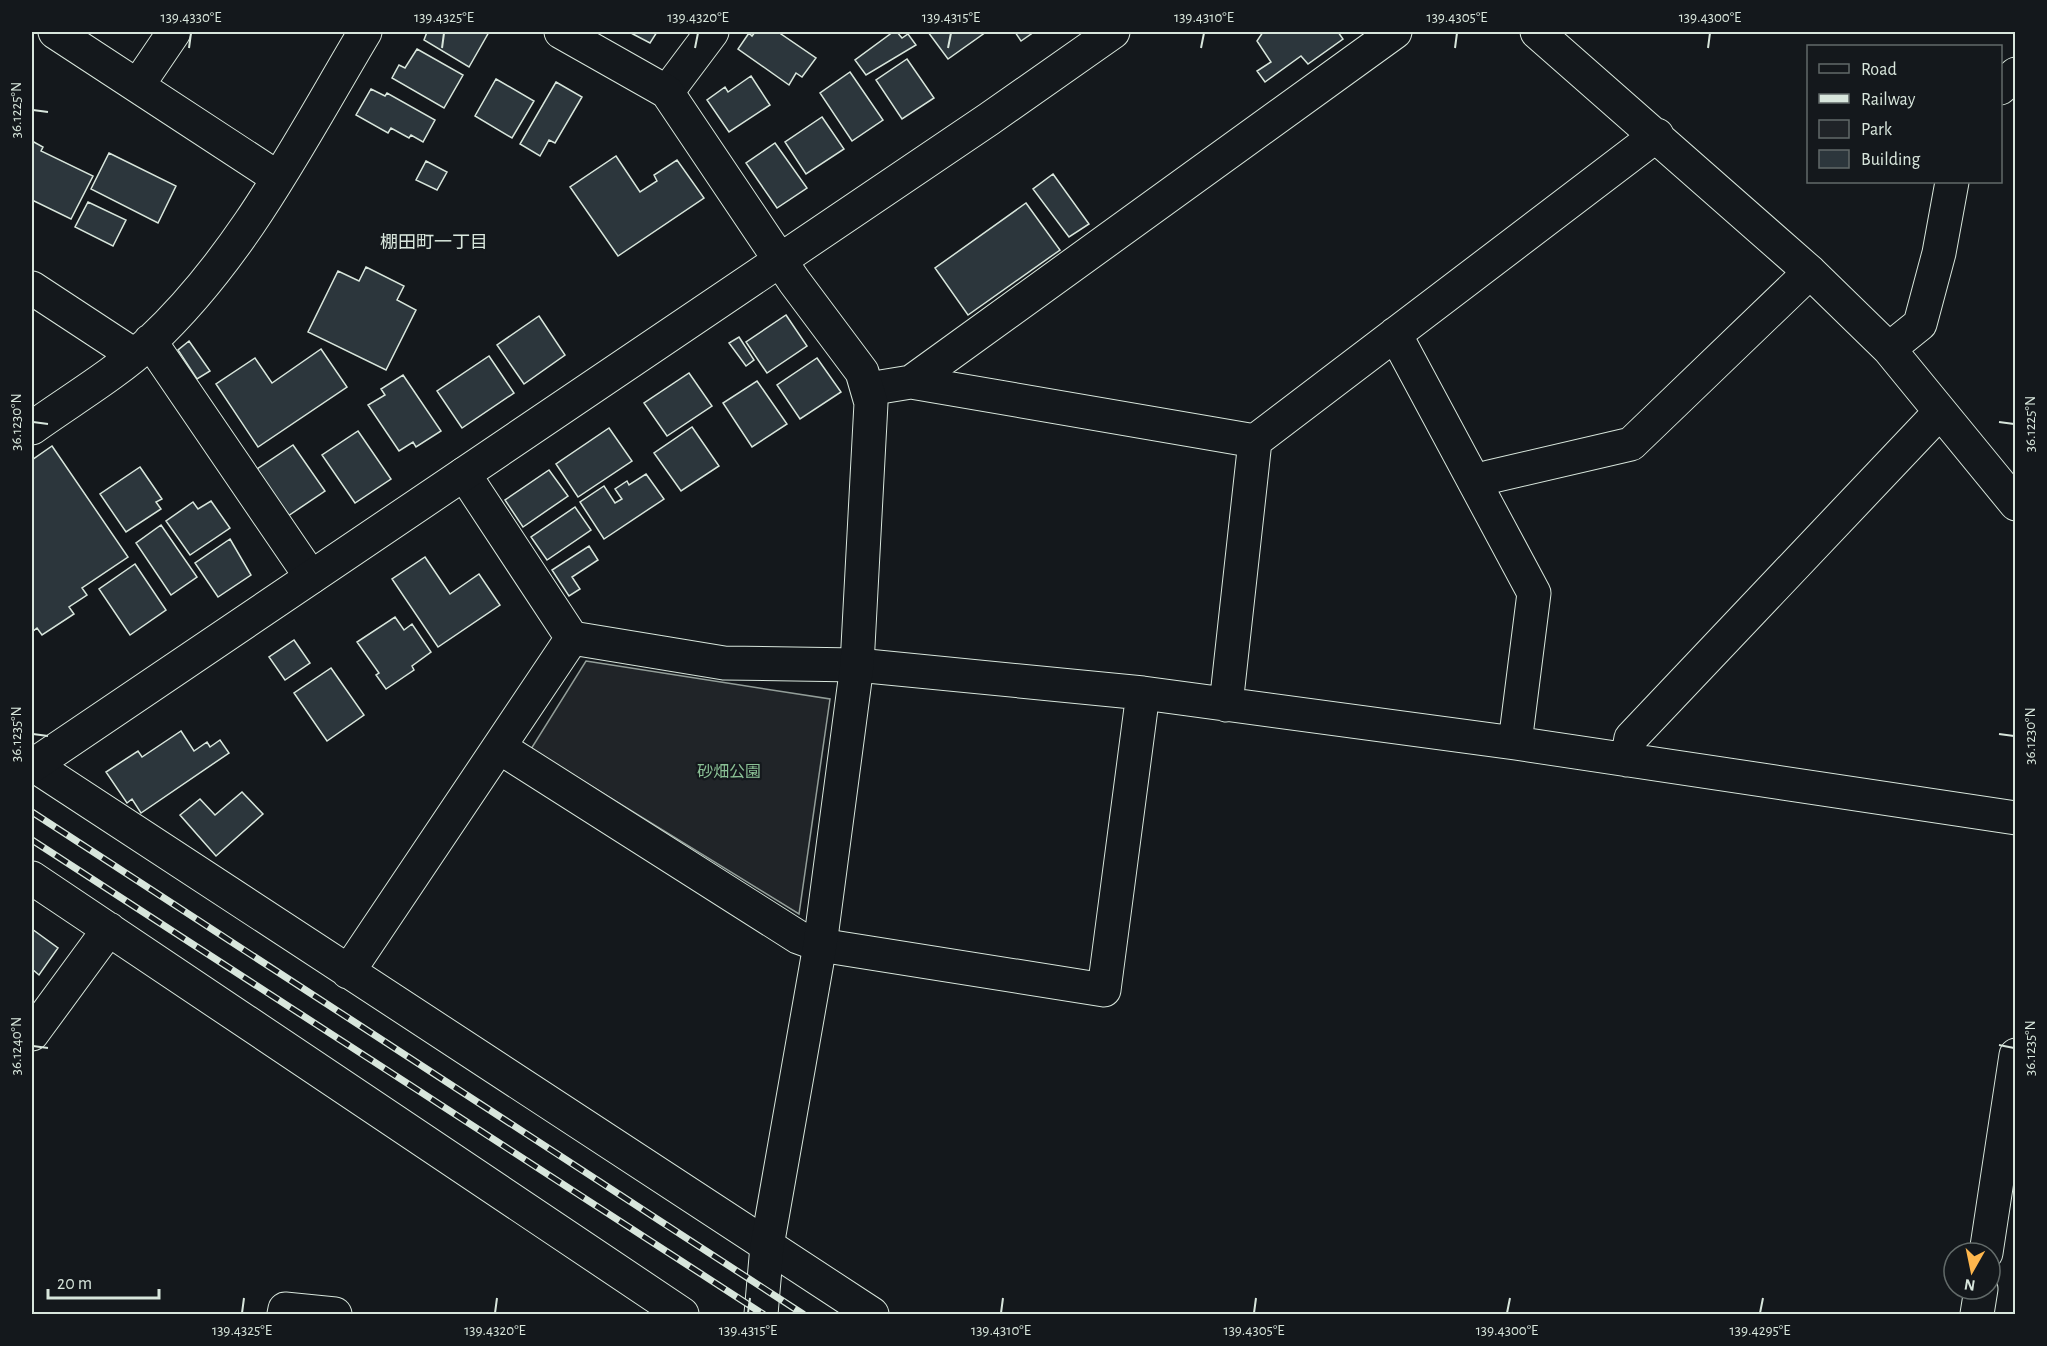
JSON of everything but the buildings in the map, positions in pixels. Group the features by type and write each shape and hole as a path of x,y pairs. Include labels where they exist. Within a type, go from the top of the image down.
{"street":[{"path":"55,32 278,178"},
{"path":"138,85 174,32"},
{"path":"32,428 142,348 206,283 250,224 365,32"},
{"path":"561,32 667,92 781,260 862,372 871,403 856,666 820,945 767,1246 761,1314"},
{"path":"667,92 712,32"},
{"path":"872,1314 32,765 781,260 1113,32"},
{"path":"910,382 1395,32"},
{"path":"1537,32 1658,135 1810,272 1889,349 2016,504"},
{"path":"2002,87 2016,74"},
{"path":"1226,705 1255,441 1658,135"},
{"path":"1889,349 1920,324 1939,253 1952,183"},
{"path":"1476,485 1489,477 1631,444 1810,272"},
{"path":"32,288 142,348 311,577"},
{"path":"1395,334 1534,592 1515,743"},
{"path":"868,389 910,382 1255,441"},
{"path":"1627,760 1631,738 1940,412"},
{"path":"464,474 572,638 724,663 856,666 1143,693 1515,743 2016,818"},
{"path":"348,972 572,638"},
{"path":"500,747 798,937 820,945 1104,990 1143,693"},
{"path":"32,878 682,1314"},
{"path":"32,1034 109,929"},
{"path":"1988,1241 2016,1055"},
{"path":"284,1314 285,1309 335,1314"}],"green space":[{"name":"砂畑公園","path":"586,661 830,699 799,914 531,749"}],"railway":[{"path":"32,812 803,1314"},
{"path":"32,840 763,1314"}],"district":[{"name":"棚田町一丁目","path":"434,242"}]}
